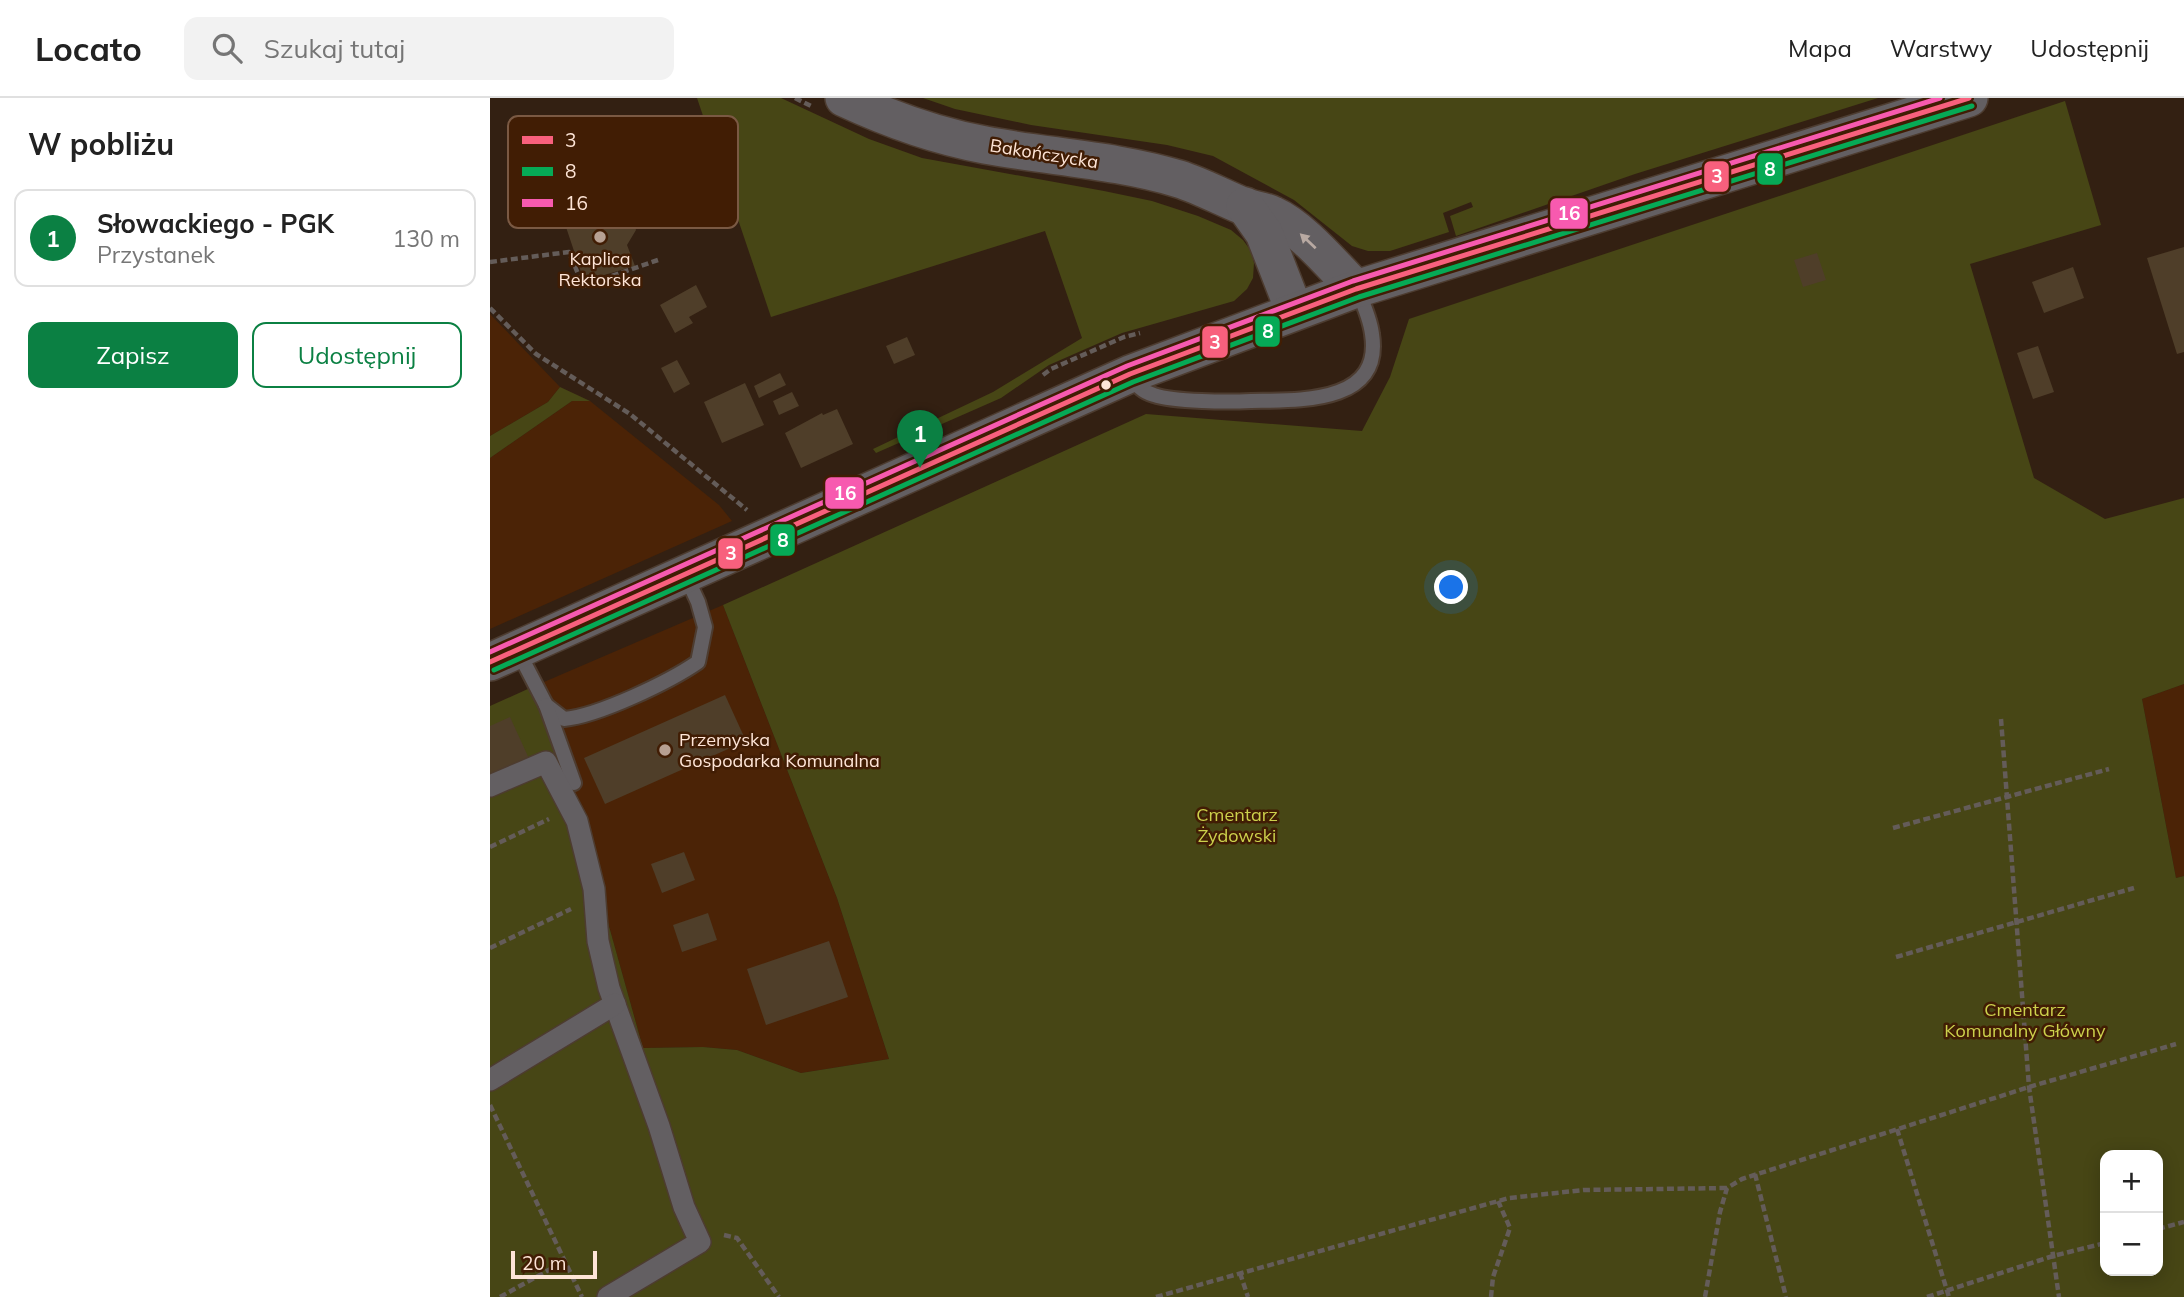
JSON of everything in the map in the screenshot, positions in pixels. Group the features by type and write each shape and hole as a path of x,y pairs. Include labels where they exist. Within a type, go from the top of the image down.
{"street":[{"path":"504,656 1130,374 1294,310 1969,98"},
{"name":"Bakończycka","path":"830,103 984,145 1131,168 1211,190 1244,206 1273,215 1289,225 1309,240 1356,289"},
{"name":"Bakończycka","path":"1244,206 1264,233 1294,310"},
{"path":"490,786 546,762 577,821 595,898 598,941 615,1004 684,1207 700,1242 608,1297"},
{"path":"490,1080 615,1004"}],"lane":[{"path":"1130,374 1141,390 1157,397 1242,401 1292,400 1342,392 1356,383 1367,369 1373,353 1371,327 1356,289"},
{"path":"504,656 546,705 564,719 582,718 681,674 698,662 705,627 685,574"},
{"path":"546,705 573,783"}],"path":[{"path":"795,98 830,103"},
{"path":"490,262 569,252 583,286 658,260"},
{"path":"490,309 536,354 629,415 747,510"},
{"path":"1041,376 1124,337 1149,330"},
{"path":"2001,719 2029,1087 2059,1297"},
{"path":"1893,828 2109,769"},
{"path":"490,847 570,808"},
{"path":"1896,957 2134,888"},
{"path":"490,948 595,898"},
{"path":"1156,1297 1498,1201 1584,1190 1727,1188 1755,1174 2029,1087 2176,1044"},
{"path":"490,1105 582,1297"},
{"path":"1897,1129 1948,1294"},
{"path":"1755,1174 1786,1297"},
{"path":"1706,1297 1720,1213 1727,1188"},
{"path":"1491,1297 1493,1277 1510,1228 1498,1201"},
{"path":"2163,1228 2184,1222"},
{"path":"700,1242 717,1234 737,1238 779,1297"},
{"path":"1927,1297 1948,1294 2053,1256 2100,1244"},
{"path":"499,1297 565,1261"},
{"path":"1240,1273 1248,1297"}],"shaded area":[{"path":"490,314 560,387 548,402 490,436"},
{"path":"572,401 590,401 719,505 732,521 490,629 490,458"},
{"path":"723,605 837,898 889,1059 801,1073 737,1050 703,1047 643,1048 568,779 530,688"},
{"path":"2184,684 2184,876 2176,878 2142,699"}],"green space":[{"path":"697,98 781,98 869,139 922,158 1152,201 1231,230 1251,251 1254,263 1253,278 1247,289 1234,301 1122,333 1049,365 1001,398 876,453 873,449 993,392 1082,338 1045,231 771,317 738,219 738,116 703,116"},
{"path":"923,98 1878,98 1635,174 1456,236 1450,216 1473,207 1471,202 1443,213 1449,232 1390,251 1368,251 1352,246 1294,200 1213,156 1167,145 1031,125 955,109"},
{"path":"2065,101 2101,225 1970,264 2034,478 2105,519 2184,498 2184,684 2142,699 2176,878 2184,876 2184,1297 490,1297 490,706 530,688 568,779 643,1048 703,1047 737,1050 801,1073 889,1059 837,898 723,605 1146,414 1362,431 1390,377 1409,319"},
{"path":"560,387 590,401 572,401 490,458 490,436 548,402"}],"building":[{"path":"566,228 635,228 627,245 635,266 584,281"},
{"path":"2184,247 2184,352 2177,354 2147,258"},
{"path":"1817,253 1826,280 1803,287 1794,260"},
{"path":"2073,267 2084,298 2044,313 2032,282"},
{"path":"696,285 707,307 689,317 693,323 675,333 660,305"},
{"path":"907,337 915,355 894,364 886,346"},
{"path":"2038,346 2054,392 2033,399 2017,353"},
{"path":"677,360 690,384 674,393 661,368"},
{"path":"780,373 786,385 759,398 754,386"},
{"path":"745,383 764,425 722,443 704,402"},
{"path":"792,392 799,406 779,415 773,401"},
{"path":"837,409 853,444 801,468 785,433 822,413 823,415"},
{"name":"Przemyska Gospodarka Komunalna","path":"725,695 746,741 605,804 584,758"},
{"path":"510,717 531,763 490,779 490,726"},
{"path":"684,852 695,880 662,893 651,864"},
{"path":"708,913 717,940 682,952 673,925"},
{"path":"829,941 848,997 766,1025 747,969"}],"transit line":[{"name":"16","path":"490,652 1127,366 1353,281 1940,98"},
{"name":"3","path":"490,662 1130,374 1356,289 1969,98"},
{"name":"8","path":"494,670 1133,382 1359,297 1972,106"}],"place":[{"name":"Kaplica Rektorska","path":"600,237"},
{"name":"Słowackiego - PGK","path":"920,468"},
{"name":"Przemyska Gospodarka Komunalna","path":"665,750"}],"park label":[{"name":"Cmentarz Żydowski","path":"1237,825"},
{"name":"Cmentarz Komunalny Główny","path":"2025,1020"}]}
